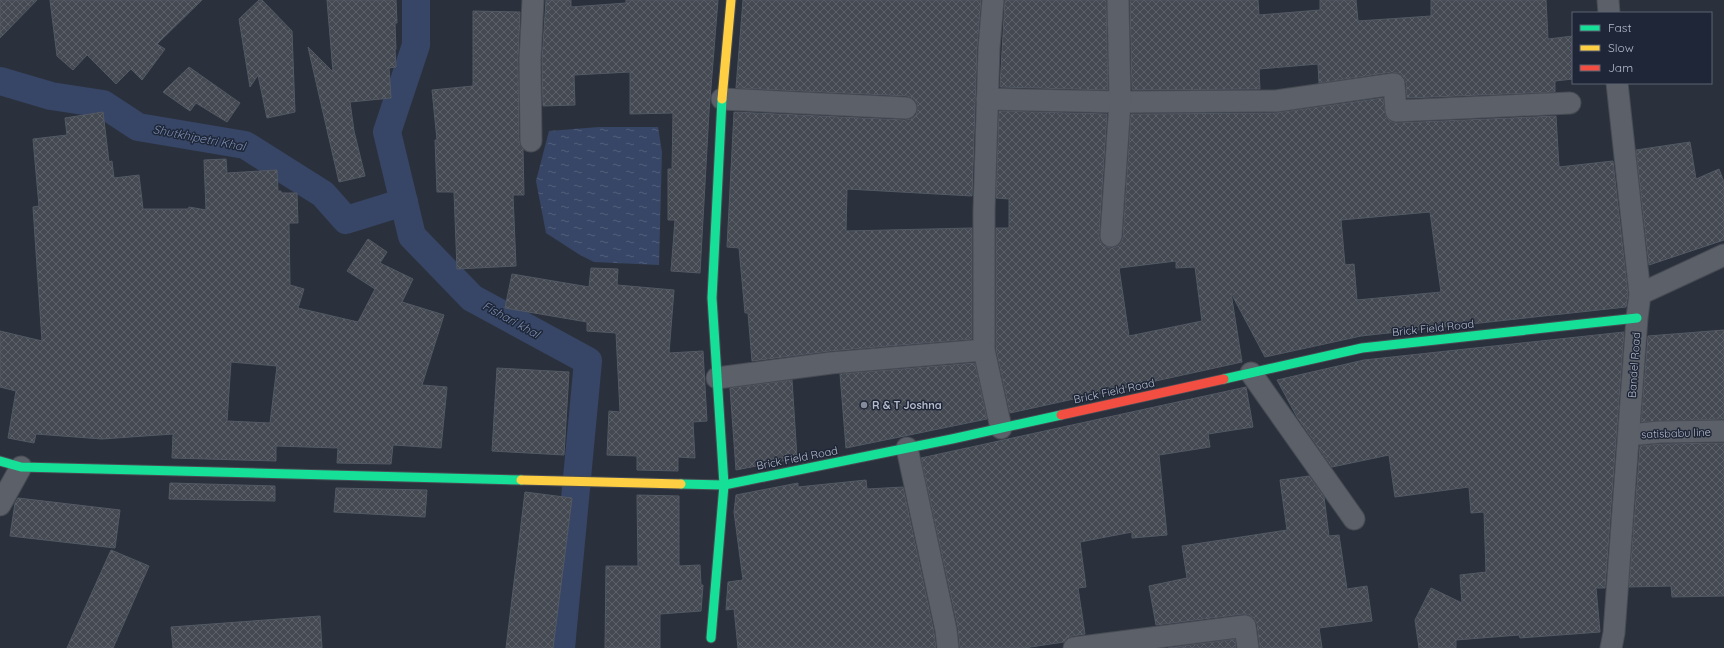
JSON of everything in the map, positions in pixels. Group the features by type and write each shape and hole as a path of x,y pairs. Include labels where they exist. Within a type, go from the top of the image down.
{"street":[{"path":"531,142 530,60 533,0"},
{"path":"711,638 724,485 712,298 722,99 731,0"},
{"path":"993,0 989,48 984,211 984,350 1001,428"},
{"path":"1111,236 1120,102 1118,0"},
{"path":"1608,0 1609,12"},
{"path":"987,99 1120,102 1276,101 1394,84 1396,111 1570,103"},
{"name":"Bandel Road","path":"1610,648 1614,633 1640,294 1617,84"},
{"path":"722,99 906,108"},
{"path":"1640,294 1724,255"},
{"name":"Brick Field Road","path":"0,461 21,467 724,485 1001,428 1362,348 1637,318"},
{"path":"717,378 831,363 984,350"},
{"path":"1250,373 1354,519"},
{"name":"satisbabu line","path":"1629,435 1660,432 1724,431"},
{"path":"907,448 946,630 948,648"},
{"path":"0,505 21,467"},
{"path":"1074,648 1245,626 1248,648"}],"water":[{"path":"599,127 658,127 662,152 659,265 594,262 580,255 546,233 536,181 549,131"}],"building":[{"path":"0,0 37,0 0,38"},
{"path":"50,0 202,0 157,44 165,49 142,80 131,69 116,84 87,55 73,70 57,56"},
{"path":"259,0 262,0 292,31 295,112 267,118 258,75 250,87 239,19"},
{"path":"327,0 396,0 396,67 389,68 391,98 350,102 354,131 365,176 339,182 308,47 333,72"},
{"path":"546,0 571,0 571,7 626,3 626,0 718,0 709,112 700,273 671,271 675,220 668,220 668,169 672,169 673,113 630,114 630,72 574,75 575,105 543,106 542,60"},
{"path":"743,0 981,0 977,48 972,196 847,189 846,231 972,228 972,339 830,351 752,361 748,313 745,313 739,248 727,247 734,112 905,120 911,119 916,115 918,108 917,103 913,98 907,96 736,88"},
{"path":"1005,0 1106,0 1108,90 1000,87"},
{"path":"1130,0 1258,0 1259,15 1320,10 1320,0 1356,0 1358,21 1431,16 1431,0 1546,0 1548,39 1572,36 1572,79 1555,81 1555,92 1407,98 1406,83 1403,77 1398,73 1392,72 1319,83 1318,64 1259,69 1260,89 1132,90"},
{"path":"473,11 520,12 518,60 519,141 523,149 524,195 513,195 516,266 457,269 454,192 437,192 435,140 437,140 432,90 473,86"},
{"path":"189,67 240,103 227,122 196,103 190,111 163,92"},
{"path":"1383,98 1386,117 1390,121 1396,123 1556,116 1559,167 1613,161 1628,294 1626,307 1361,336 1265,357 1231,293 1242,362 1010,413 996,349 996,228 1009,228 1009,199 996,198 999,111 1107,114 1099,235 1100,241 1104,246 1111,248 1116,247 1121,243 1123,237 1131,114 1276,113","holes":["1430,212 1441,292 1357,300 1354,264 1345,265 1341,220","1176,261 1176,268 1195,267 1202,321 1129,336 1119,268"]},
{"path":"103,112 109,162 112,161 114,178 139,175 143,209 188,209 189,207 206,210 204,160 226,159 227,173 277,170 278,191 281,191 281,193 297,193 298,223 289,223 290,285 304,289 298,308 358,322 375,289 347,271 368,239 387,252 380,263 413,279 402,302 444,315 422,385 447,387 441,448 393,445 391,464 337,463 338,448 276,446 276,461 172,458 173,434 102,439 36,434 34,443 8,438 16,391 0,387 0,331 42,341 33,207 39,206 33,139 67,135 65,118","holes":["231,362 277,366 270,423 227,421"]},
{"path":"1690,142 1696,179 1719,169 1724,182 1724,240 1649,265 1636,150"},
{"path":"591,268 618,269 617,285 674,290 669,353 703,351 707,421 693,422 695,458 678,457 678,471 637,470 637,456 607,455 609,411 620,412 616,333 587,331 587,322 505,308 512,274 589,287"},
{"path":"1724,330 1724,419 1641,422 1648,336"},
{"path":"1624,332 1605,588 1596,588 1600,632 1520,638 1519,635 1456,640 1456,648 1419,648 1415,620 1431,588 1462,603 1460,575 1486,572 1484,512 1471,513 1469,487 1395,497 1389,455 1332,467 1297,417 1277,380 1364,360"},
{"path":"975,363 987,419 846,448 840,374"},
{"path":"497,368 569,372 564,455 492,451"},
{"path":"792,380 797,458 736,470 730,388"},
{"path":"1246,387 1253,427 1208,434 1210,447 1159,455 1167,535 1132,538 1132,532 1080,542 1086,587 1078,588 1085,634 1072,636 1067,638 1064,642 1024,648 960,648 958,628 921,458"},
{"path":"1724,443 1724,596 1672,597 1671,586 1629,587 1640,446 1661,444"},
{"path":"1309,476 1324,497 1329,536 1339,535 1347,589 1367,586 1372,621 1319,628 1322,648 1260,648 1257,624 1254,618 1243,614 1156,625 1149,586 1187,578 1182,546 1287,530 1280,480"},
{"path":"866,480 867,489 903,487 934,632 936,648 738,648 734,609 726,610 728,582 743,580 734,512 736,495 798,483 798,487"},
{"path":"170,483 275,486 275,501 169,499"},
{"path":"336,488 427,490 425,517 334,512"},
{"path":"525,492 572,498 553,648 506,648"},
{"path":"637,495 679,496 679,566 700,565 701,585 703,585 701,611 660,614 660,648 605,648 606,566 638,566"},
{"path":"18,498 120,510 115,548 10,536 15,503"},
{"path":"111,550 149,566 113,648 67,648"},
{"path":"320,616 322,648 173,648 171,627"},
{"path":"1235,639 1236,648 1168,648"}],"waterway":[{"name":"Fishari khal","path":"416,0 416,45 387,132 412,236 472,298 588,361 561,648"},
{"name":"Shutkhipetri Khal","path":"0,81 51,96 103,104 138,127 245,145 323,194 346,220 404,202"}],"traffic: fast":[{"path":"711,638 724,485 712,298 722,99"},
{"path":"1224,379 1362,348 1637,318"},
{"path":"681,484 724,485 952,439 1061,415"},
{"path":"0,461 21,467 521,480"}],"traffic: slow":[{"path":"722,99 731,0"},
{"path":"521,480 681,484"}],"traffic: jam":[{"path":"1061,415 1224,379"}],"place":[{"name":"R & T Joshna","path":"864,405"}]}
